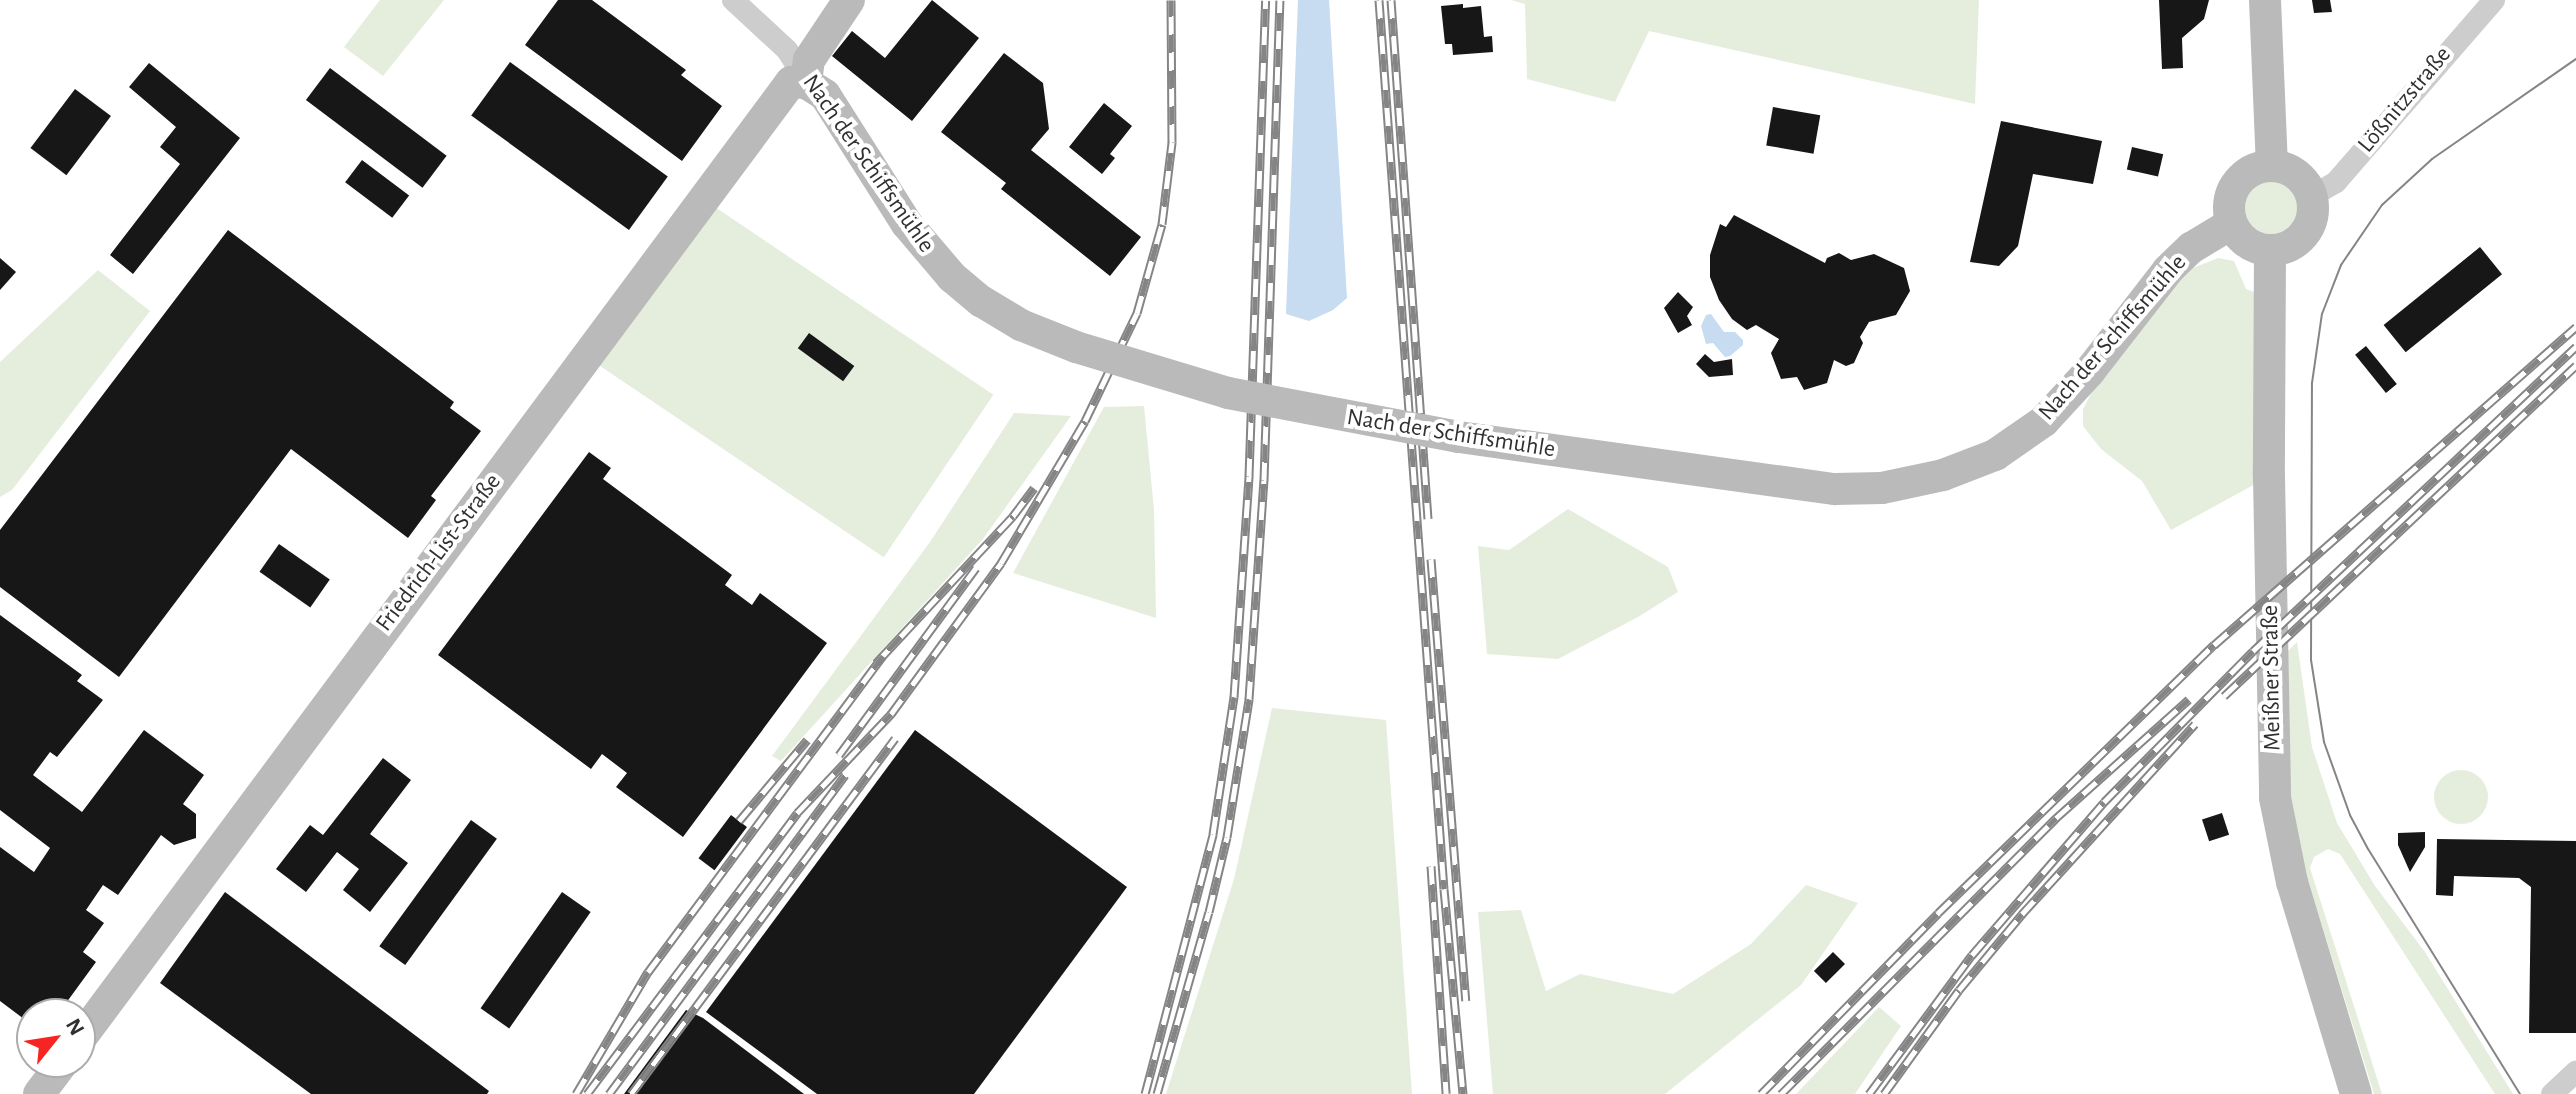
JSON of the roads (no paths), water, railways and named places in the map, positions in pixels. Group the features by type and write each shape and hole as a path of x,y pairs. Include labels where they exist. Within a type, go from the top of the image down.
{"street":[{"name":"Nach der Schiffsmühle","path":"733,0 787,50 806,83 825,95 907,224 952,277 981,301 1021,325 1076,347 1228,393 1459,437 1835,489 1882,488 1943,475 1995,455 2044,421 2089,372 2168,270 2191,248 2231,224"},
{"path":"806,83 809,60 849,0"},
{"path":"2265,0 2272,165"},
{"name":"Lößnitzstraße","path":"2312,196 2336,182 2491,1"},
{"name":"Friedrich-List-Straße","path":"96,1017 784,88 791,82 806,83"},
{"path":"2272,165 2296,173 2312,196 2314,209 2305,234 2284,249 2270,251 2247,243 2231,224 2230,196 2236,183 2246,173 2272,165"},
{"name":"Meißner Straße","path":"2270,251 2275,798 2292,882 2356,1094"},
{"path":"2552,1094 2576,1072"}],"water":[{"path":"1298,0 1329,0 1347,298 1333,310 1309,321 1286,314"},
{"path":"1711,314 1724,332 1735,332 1743,340 1743,345 1730,356 1725,357 1713,343 1706,344 1701,326 1706,315"}],"tram line":[{"path":"2520,1094 2368,849 2350,815 2324,742 2311,660 2312,383 2322,314 2341,265 2382,205 2432,159 2576,59"}],"railway":[{"path":"587,1094 797,813 891,714 1001,563 1085,421 1137,313 1162,224 1172,142 1171,0"},
{"path":"1145,1094 1213,834 1234,697 1249,476 1266,0"},
{"path":"1157,1094 1227,837 1249,699 1264,480 1280,0"},
{"path":"1379,0 1444,889 1463,1094"},
{"path":"1391,0 1428,519"},
{"path":"1761,1094 1938,913 2214,645 2576,327"},
{"path":"1869,1094 1972,955 2104,802 2253,651 2576,347"},
{"path":"2224,696 2576,365"},
{"path":"876,663 1013,516 1034,488"},
{"path":"1431,559 1466,1001"},
{"path":"839,755 976,568"},
{"path":"576,1094 648,972 883,656"},
{"path":"1781,1094 2056,818 2189,699"},
{"path":"1884,1094 1959,990 2022,914 2195,724"},
{"path":"631,1094 895,738"},
{"path":"739,821 807,740"},
{"path":"609,1094 845,775"},
{"path":"1431,866 1446,1094"}]}
